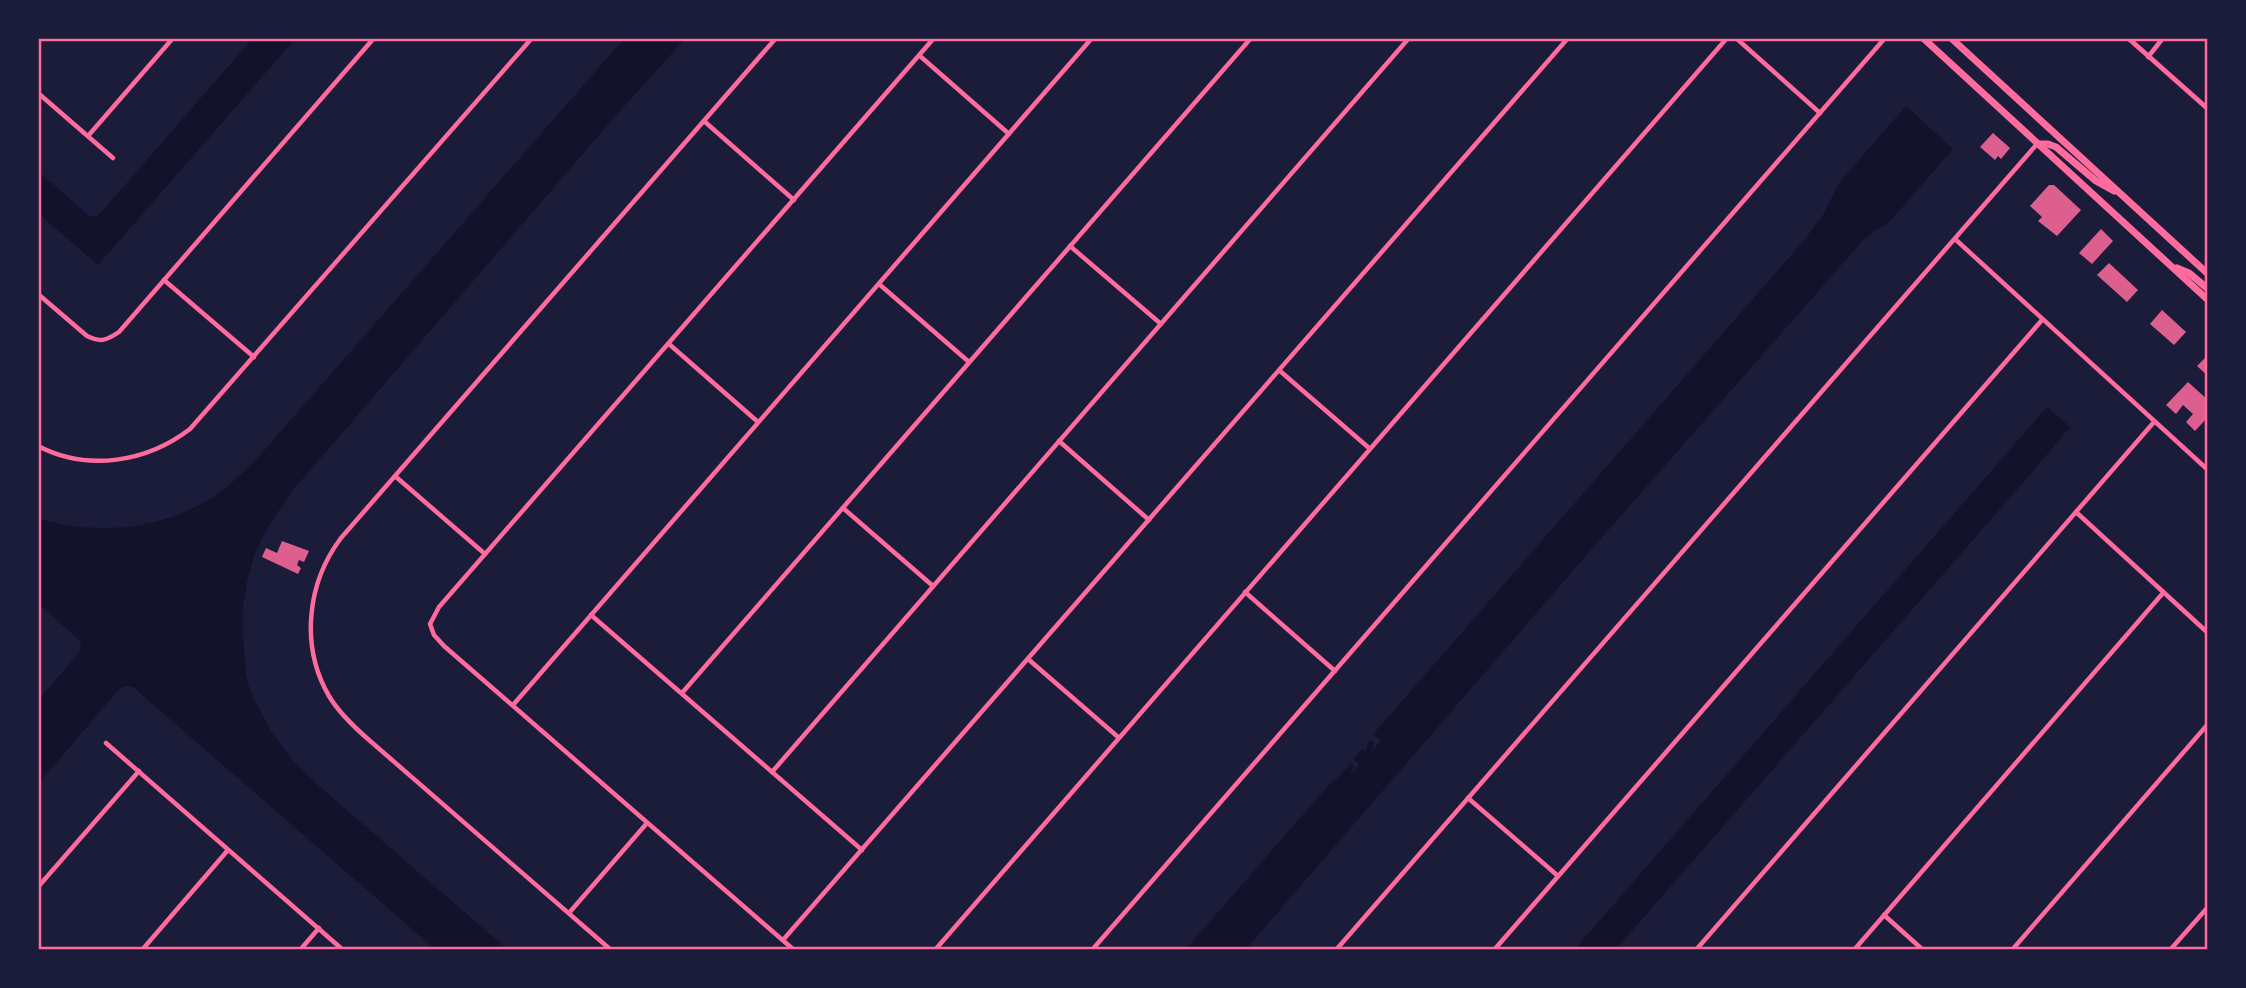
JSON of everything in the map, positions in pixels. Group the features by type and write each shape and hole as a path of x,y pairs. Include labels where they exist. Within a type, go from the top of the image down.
{"main road":[{"path":"1923,38 2207,299"},
{"path":"1951,38 2207,274"},
{"path":"2037,144 2056,147 2096,181 2121,194"},
{"path":"2170,265 2189,274 2207,289"}],"street":[{"path":"88,136 173,38"},
{"path":"38,294 96,341 105,341 119,332 374,38"},
{"path":"38,446 78,459 119,460 153,451 182,436 199,422 532,38"},
{"path":"611,950 351,723 326,690 317,668 312,642 312,607 324,565 341,538 776,38"},
{"path":"794,950 444,646 431,629 431,620 485,554 934,38"},
{"path":"513,705 1092,38"},
{"path":"682,693 1251,38"},
{"path":"772,772 1409,38"},
{"path":"783,940 1566,41 1559,38"},
{"path":"937,949 1118,737 1727,38"},
{"path":"1736,38 1820,113"},
{"path":"1092,950 1885,38"},
{"path":"2128,38 2207,109"},
{"path":"2148,57 2163,38"},
{"path":"920,55 1009,134"},
{"path":"38,93 113,158"},
{"path":"704,121 794,200"},
{"path":"1336,950 2037,144"},
{"path":"1955,239 2207,470"},
{"path":"1070,246 1161,324"},
{"path":"164,280 254,357"},
{"path":"879,284 969,362"},
{"path":"1494,950 2042,320"},
{"path":"669,344 758,422"},
{"path":"1280,371 1369,448"},
{"path":"1696,950 2154,422"},
{"path":"1059,441 1149,520"},
{"path":"395,476 485,554"},
{"path":"843,508 933,586"},
{"path":"2076,512 2207,634"},
{"path":"1245,592 1335,671"},
{"path":"1854,950 2163,593"},
{"path":"591,615 862,850"},
{"path":"1028,659 1118,737"},
{"path":"2012,950 2207,724"},
{"path":"106,743 343,950"},
{"path":"38,887 139,771"},
{"path":"1468,798 1558,876"},
{"path":"569,914 648,823"},
{"path":"142,950 228,849"},
{"path":"2170,950 2207,907"},
{"path":"1884,915 1923,950"},
{"path":"300,950 318,928"}],"shaded area":[{"path":"253,38 295,39 98,265 39,214 39,172 88,215 99,215"},
{"path":"624,39 685,39 293,490 267,528 254,556 243,605 246,674 250,691 270,730 292,760 507,949 435,949 133,687 125,686 119,689 39,783 39,699 79,653 81,646 80,641 39,604 39,519 89,527 138,525 163,520 186,511 229,485 264,451"},
{"path":"1906,106 1953,149 1890,221 1865,238 1246,949 1185,950 1806,238 1823,215 1839,183"},
{"path":"2047,407 2070,427 2034,470 1616,949 1574,950"}],"pier":[{"path":"1373,734 1381,741 1370,753 1374,743 1369,741 1365,750 1362,749 1353,759 1359,765 1350,775 1354,766 1352,763 1335,780 1335,772 1340,766 1343,768 1362,746 1360,743"}],"building":[{"path":"1993,133 2010,148 2001,159 1998,156 1995,160 1980,147"},
{"path":"2049,185 2054,185 2081,210 2057,236 2038,221 2042,217 2030,206"},
{"path":"2101,229 2113,241 2092,264 2079,253"},
{"path":"2109,263 2138,290 2127,302 2097,275"},
{"path":"2162,310 2186,332 2174,345 2150,324"},
{"path":"2208,355 2208,376 2197,366"},
{"path":"2188,382 2208,400 2208,417 2195,431 2186,422 2193,414 2183,405 2176,414 2166,405"},
{"path":"282,541 309,551 304,562 299,560 297,565 301,568 298,574 262,557 266,548 277,553"}]}
